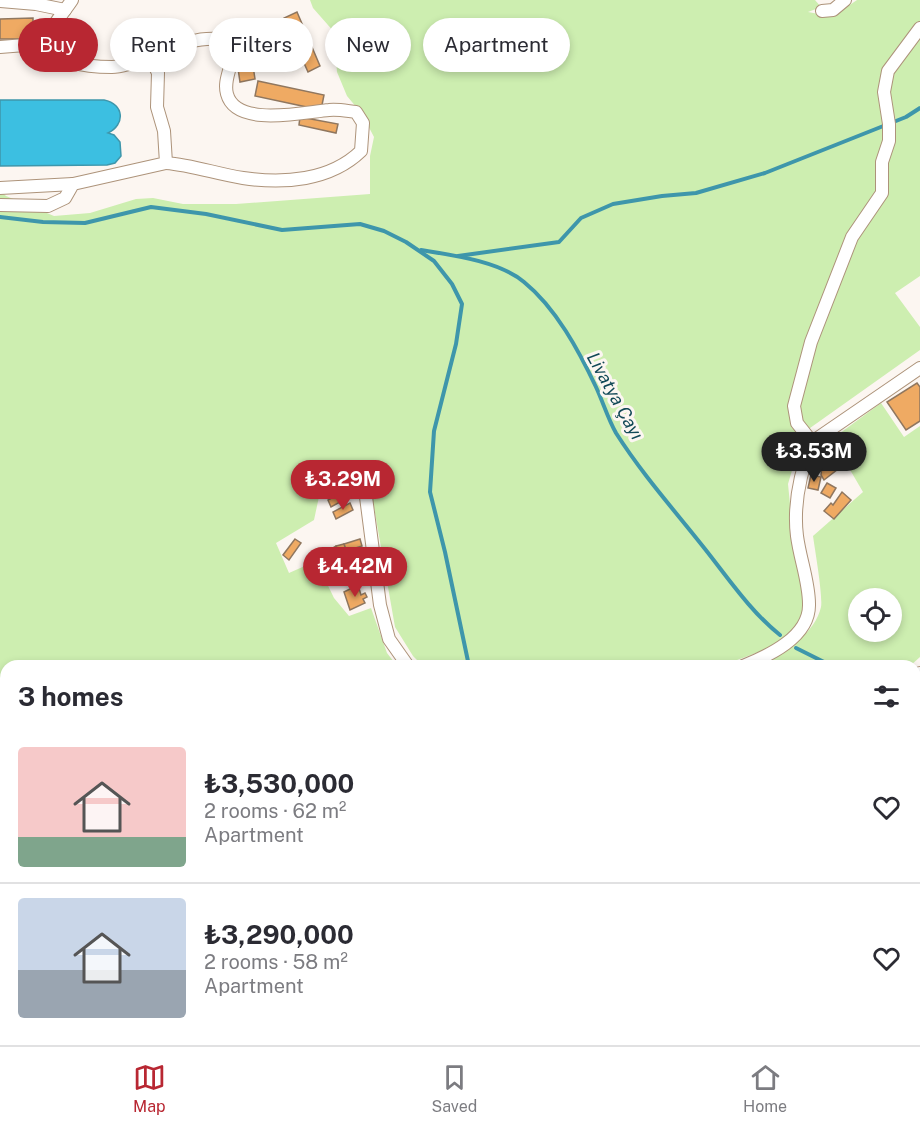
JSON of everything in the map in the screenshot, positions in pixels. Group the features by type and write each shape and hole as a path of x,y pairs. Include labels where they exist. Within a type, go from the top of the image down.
{"street":[{"path":"822,11 833,10 845,0"},
{"path":"0,1 69,5"},
{"path":"60,18 69,5"},
{"path":"812,442 798,423 794,406 811,342 852,237 882,193 882,162 889,141 884,92 888,70 920,28"},
{"path":"0,188 73,184 166,163 244,178 286,181 322,174 350,162 361,152 363,123 356,112 332,110 284,116 242,111 235,106 227,94 228,75 234,51 230,40 211,37 197,39"},
{"path":"0,46 18,45"},
{"path":"157,72 158,106 164,131 166,163"},
{"path":"0,206 48,206 65,198 73,184"},
{"path":"755,660 783,646 802,627 806,619 809,605 797,535 797,497 803,465 812,442 920,368"},
{"path":"366,497 380,605 389,639 404,660"}],"green space":[{"path":"310,0 815,0 821,7 808,12 824,15 841,11 857,0 920,0 920,276 895,293 920,327 920,350 803,433 788,484 793,534 806,605 800,622 780,644 737,660 417,660 395,627 369,479 320,492 314,520 276,543 289,573 316,561 334,598 349,616 371,608 387,653 392,660 0,660 0,190 6,196 54,216 90,213 136,199 153,198 183,204 236,204 370,194 370,156 374,137 362,114 347,96 337,72 411,72 411,18 325,18 325,22 313,8"},
{"path":"881,403 904,437 920,426 920,657 917,660 767,660 804,636 812,627 821,607 813,536 863,492 832,439"}],"water":[{"path":"0,100 104,100 111,102 119,110 120,120 118,125 108,133 114,135 120,142 121,156 115,163 107,165 0,166"}],"building":[{"path":"297,12 300,18 284,18"},
{"path":"18,18 18,39 0,39 0,19"},
{"path":"313,50 320,66 313,70"},
{"path":"239,72 254,72 255,79 240,82"},
{"path":"258,81 324,95 321,110 255,96"},
{"path":"300,117 338,124 336,133 299,125"},
{"path":"917,383 920,387 920,421 906,430 887,402"},
{"path":"831,459 838,469 824,480 821,475 822,466"},
{"path":"811,475 821,477 818,490 808,488"},
{"path":"827,483 836,488 830,498 821,493"},
{"path":"350,488 353,495 331,507 328,500"},
{"path":"842,492 851,500 834,519 824,511 831,503 833,505"},
{"path":"350,503 353,510 336,519 333,512"},
{"path":"295,539 301,543 289,560 283,555"},
{"path":"360,539 362,546 346,551 344,544"},
{"path":"344,544 349,561 341,563 336,546"},
{"path":"336,546 341,563 334,567 329,550"},
{"path":"358,585 361,595 365,593 367,597 363,599 365,603 350,610 344,592"}],"waterway":[{"name":"Livatya Çayı","path":"458,256 559,242 581,218 613,204 696,193 765,173 906,117 920,108"},
{"name":"Livatya Çayı","path":"0,217 43,222 85,223 151,207 206,214 282,230 360,224 384,231 406,242 434,261 452,284 462,304 456,344 434,431 430,492 468,660"},
{"name":"Livatya Çayı","path":"421,250 489,264 514,275 536,292 574,345 596,387 613,428 626,448 740,594 780,635"},
{"name":"Livatya Çayı","path":"796,648 820,660"}]}
